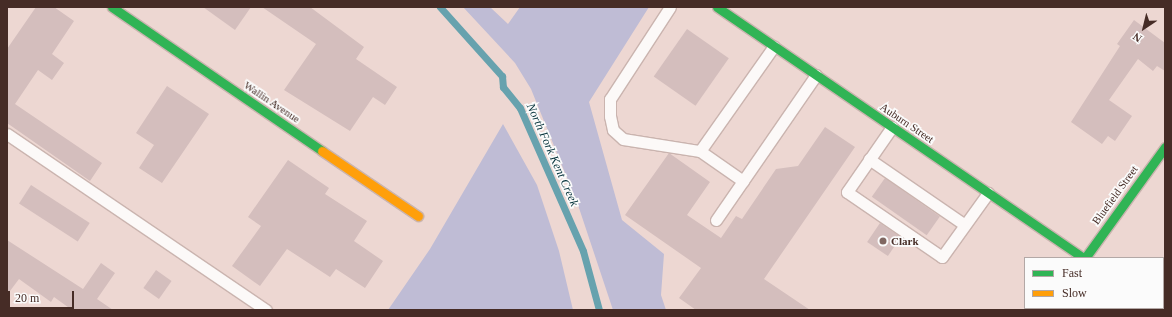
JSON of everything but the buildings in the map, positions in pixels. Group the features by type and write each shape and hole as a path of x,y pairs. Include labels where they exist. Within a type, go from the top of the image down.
{"street":[{"name":"Wallin Avenue","path":"112,7 418,216"},
{"name":"Auburn Street","path":"717,7 1083,257"},
{"name":"Bluefield Street","path":"1085,257 1165,147"}],"lane":[{"path":"670,7 610,99 610,116 613,130 623,139 700,151 742,181"},
{"path":"700,151 774,46"},
{"path":"716,220 816,75"},
{"path":"892,127 846,192 942,257 988,193"},
{"path":"7,134 266,310"},
{"path":"869,159 965,225"}],"shaded area":[{"path":"463,7 490,7 508,24 520,7 649,7 589,102 622,220 664,254 661,295 666,310 613,310 578,205 531,89 515,63"},
{"path":"503,124 537,185 559,251 573,310 388,310 430,249"}],"waterway":[{"name":"North Fork Kent Creek","path":"440,7 502,76 503,87 520,108 583,251 599,310"}],"traffic: fast":[{"path":"112,7 322,151"},
{"path":"717,7 1082,257"},
{"path":"1086,257 1165,147"}],"traffic: slow":[{"path":"322,151 418,216"}],"place":[{"name":"Clark","path":"883,241"}]}
